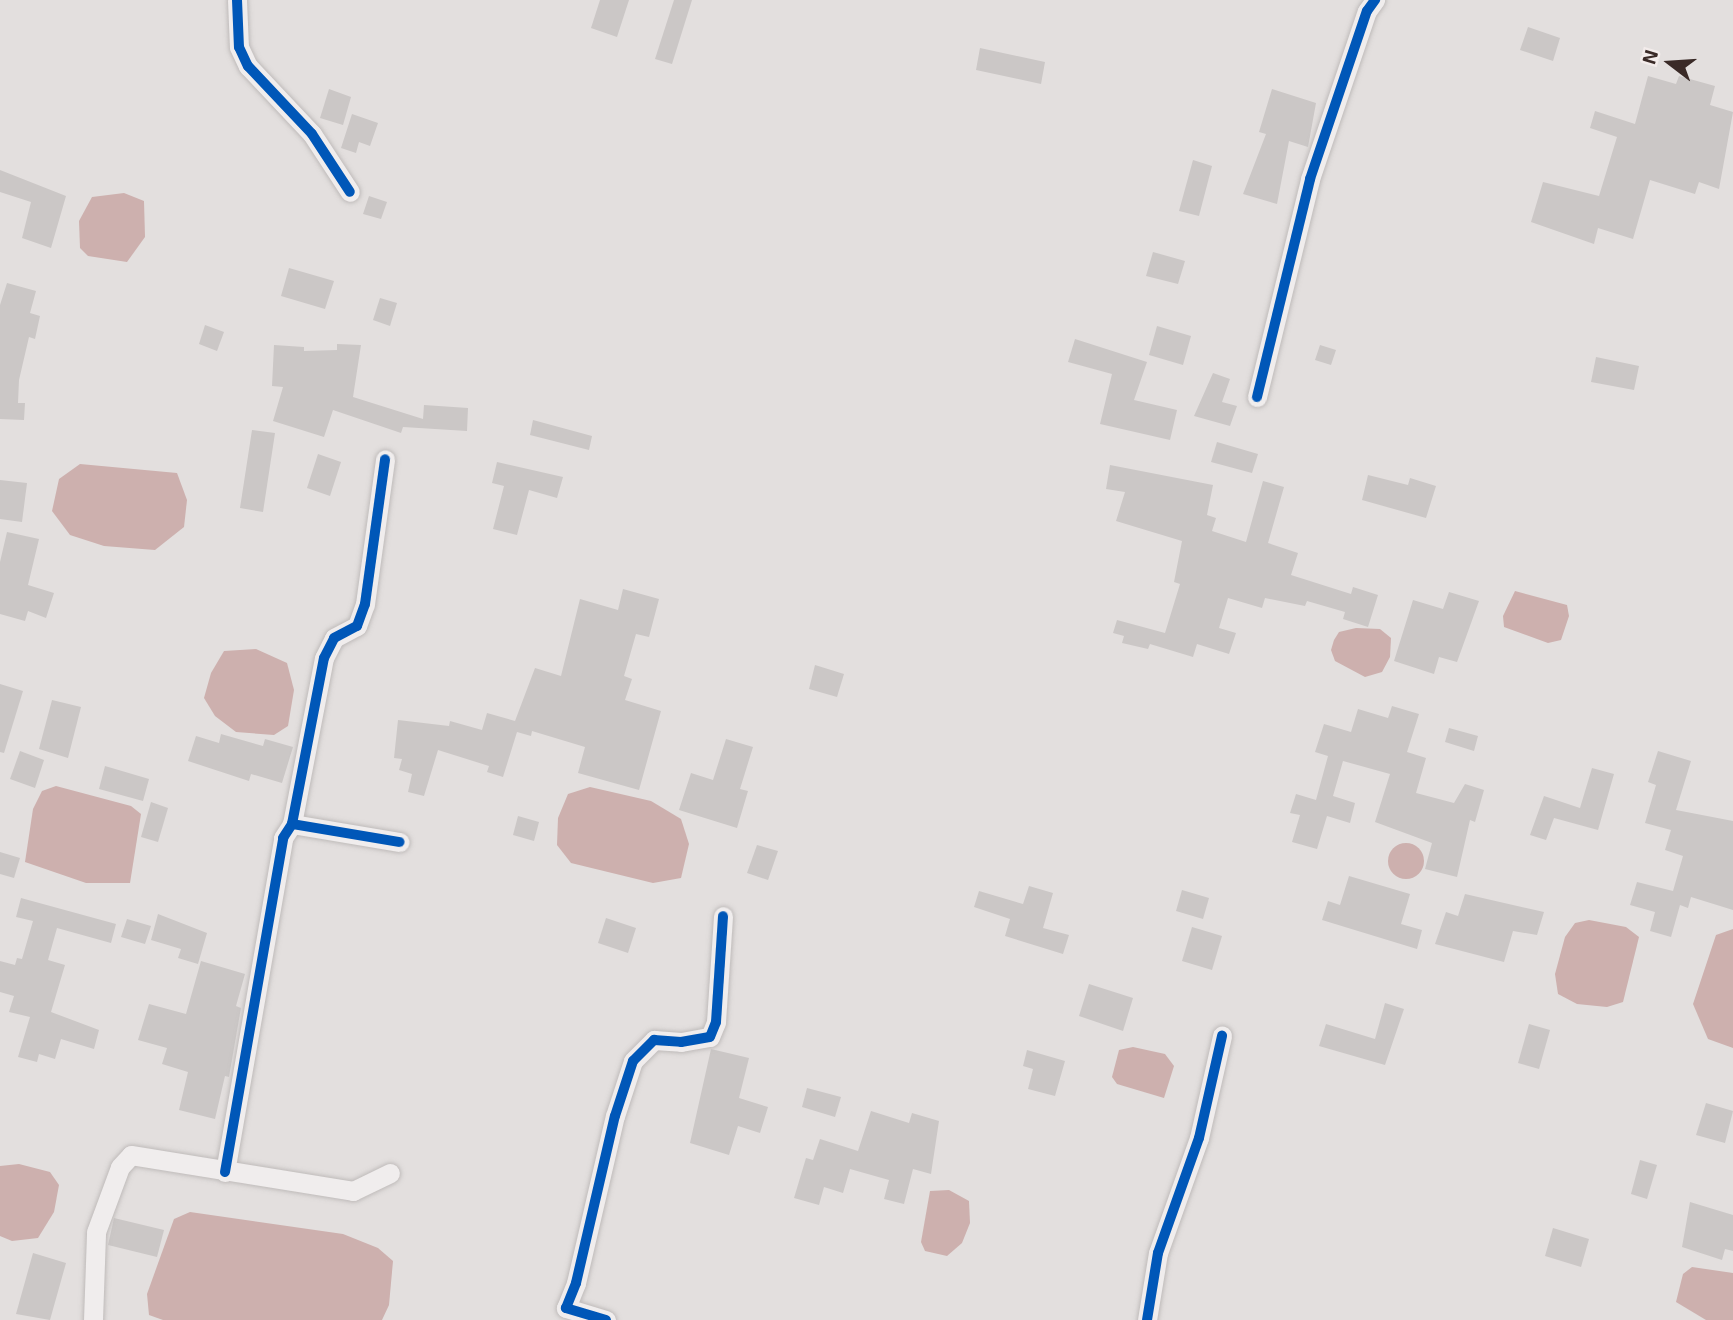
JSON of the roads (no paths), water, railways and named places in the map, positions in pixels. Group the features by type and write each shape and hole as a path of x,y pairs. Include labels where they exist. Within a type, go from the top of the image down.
{"street":[{"path":"237,0 239,47 248,66 312,134 350,192"},
{"path":"1257,397 1310,179 1367,11 1375,0"},
{"path":"225,1171 281,850 292,824 324,658 334,638 357,626 365,604 385,458"},
{"path":"292,824 400,842"},
{"path":"606,1320 566,1308 576,1283 615,1116 634,1061 654,1040 681,1042 710,1037 716,1022 723,916"},
{"path":"1147,1320 1158,1253 1199,1138 1222,1036"},
{"path":"93,1320 96,1232 120,1167 131,1156 353,1191 390,1172"}]}
